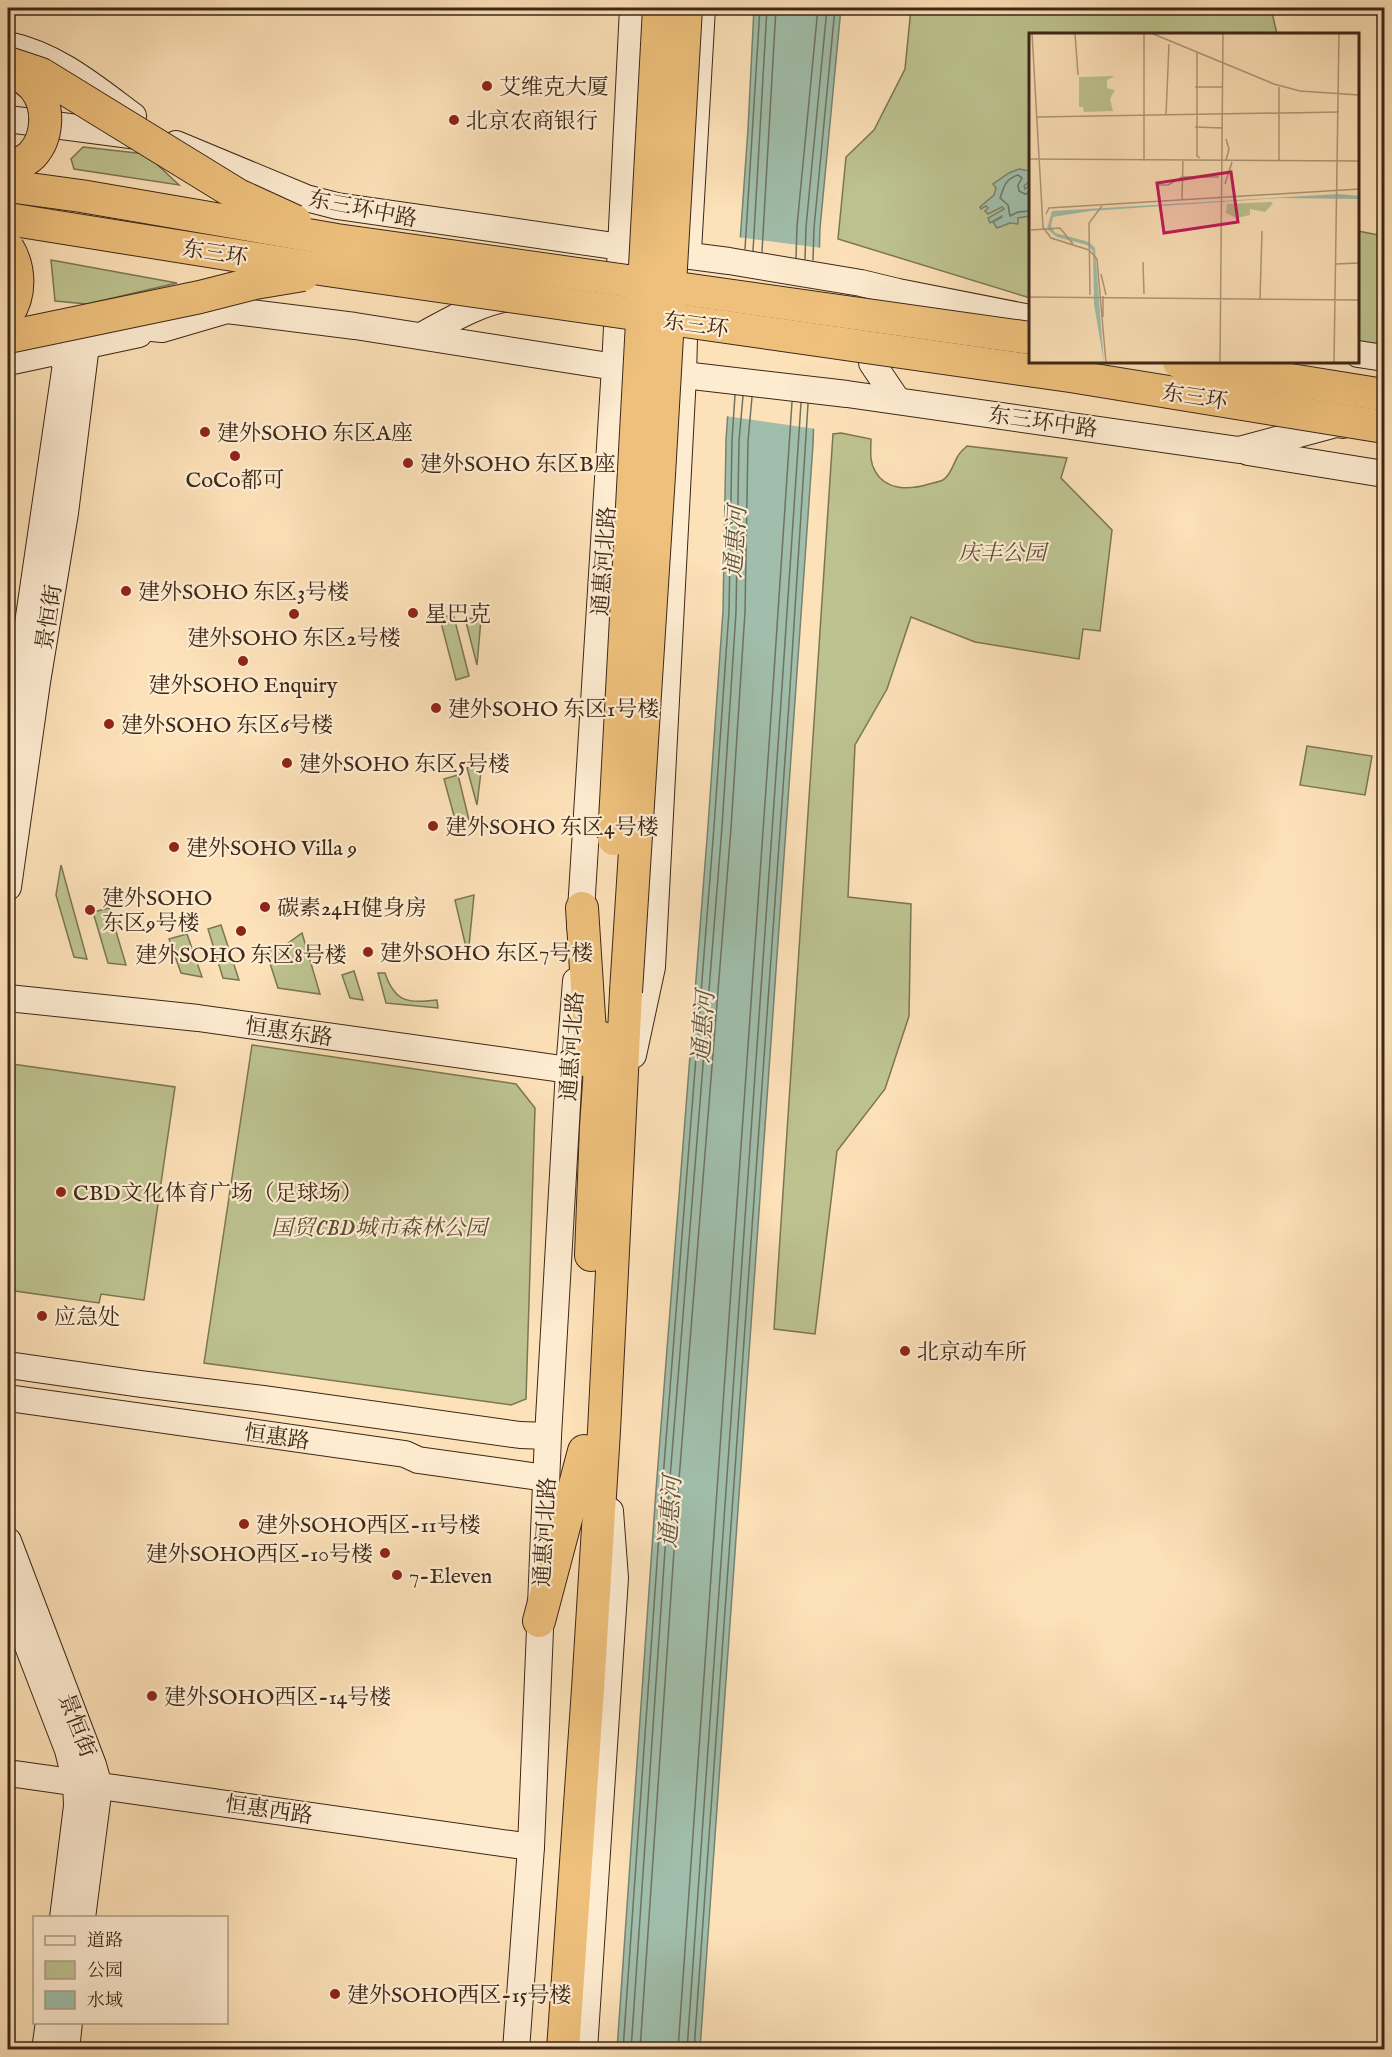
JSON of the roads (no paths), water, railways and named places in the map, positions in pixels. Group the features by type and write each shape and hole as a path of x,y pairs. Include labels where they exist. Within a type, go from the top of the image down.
{"highway":[{"name":"通惠河北路","path":"563,2049 616,992 659,8"},
{"name":"通惠河北路","path":"616,992 660,464 686,8"},
{"path":"8,64 34,87 41,99 45,129 41,142 32,155 8,170"},
{"path":"8,64 41,74 238,195 337,240"},
{"name":"东三环","path":"8,186 81,196 337,240 1029,338"},
{"name":"东三环","path":"8,219 327,270 1070,376 1384,427"},
{"path":"8,248 15,260 18,278 13,306 8,314"},
{"path":"8,337 200,297 255,283 327,270"},
{"name":"东三环","path":"1185,363 1384,395"},
{"path":"582,908 608,1122"},
{"path":"539,1621 594,1441"},
{"name":"通惠河北路","path":"542,2049 579,1696"}],"street":[{"name":"通惠河北路","path":"516,2049 531,1847 548,1436 569,1070 582,908 615,367 633,8"},
{"name":"通惠河北路","path":"608,1122 652,967 684,375 687,255 702,8"},
{"path":"8,45 27,49 79,75 165,139"},
{"name":"东三环中路","path":"8,119 165,139 251,177 306,198 336,206 729,261 861,282 898,292"},
{"path":"897,400 872,363 863,334 881,303 898,292 1029,318"},
{"path":"421,336 494,300 527,295 570,295 685,307 863,334"},
{"path":"8,362 162,329 227,310 684,375"},
{"path":"8,314 162,329"},
{"name":"景恒街","path":"8,887 37,681 65,513 86,345"},
{"name":"景恒街","path":"8,760 66,364 57,351"},
{"path":"1359,354 1384,358"},
{"path":"1278,363 1341,395 1384,402"},
{"name":"东三环中路","path":"684,375 897,400 1239,450 1384,474"},
{"path":"1336,424 1341,395"},
{"name":"东三环中路","path":"1239,450 1336,424 1384,432"},
{"name":"恒惠东路","path":"8,998 198,1018 569,1070"},
{"name":"恒惠路","path":"8,1365 520,1435 548,1436"},
{"name":"恒惠路","path":"8,1398 405,1454 418,1460 546,1478"},
{"path":"405,1454 419,1453 493,1461 499,1454 497,1440 492,1431"},
{"name":"通惠河北路","path":"585,2049 615,1578 594,1441"},
{"name":"景恒街","path":"8,1541 93,1765 77,1806 63,1916"},
{"name":"景恒街","path":"8,1594 68,1750 87,1784 82,1916"},
{"name":"恒惠西路","path":"8,1773 531,1847"},
{"path":"45,2049 49,2024"},
{"path":"66,2049 69,2024"}],"water":[{"name":"通惠河","path":"754,8 841,8 820,228 813,445 700,2049 617,2050 656,1490 723,611 726,440 748,129"},
{"path":"1019,169 1029,171 1029,182 1024,186 1025,189 1029,186 1029,216 1018,218 1018,224 1010,223 997,228 993,222 1002,216 990,223 988,218 1004,209 1002,207 988,214 985,211 988,208 986,206 981,209 980,207 994,195 996,188 993,184"}],"place":[{"name":"艾维克大厦","path":"487,86"},
{"name":"北京农商银行","path":"454,120"},
{"name":"建外SOHO 东区A座","path":"205,432"},
{"name":"CoCo都可","path":"235,456"},
{"name":"建外SOHO 东区B座","path":"408,463"},
{"name":"建外SOHO 东区3号楼","path":"126,591"},
{"name":"星巴克","path":"413,613"},
{"name":"建外SOHO 东区2号楼","path":"294,614"},
{"name":"建外SOHO Enquiry","path":"243,661"},
{"name":"建外SOHO 东区1号楼","path":"436,708"},
{"name":"建外SOHO 东区6号楼","path":"109,724"},
{"name":"建外SOHO 东区5号楼","path":"287,763"},
{"name":"建外SOHO 东区4号楼","path":"433,826"},
{"name":"建外SOHO Villa 9","path":"174,847"},
{"name":"碳素24H健身房","path":"265,907"},
{"name":"建外SOHO 东区9号楼","path":"90,910"},
{"name":"建外SOHO 东区8号楼","path":"241,931"},
{"name":"建外SOHO 东区7号楼","path":"368,952"},
{"name":"CBD文化体育广场（足球场）","path":"61,1192"},
{"name":"应急处","path":"42,1316"},
{"name":"北京动车所","path":"905,1351"},
{"name":"建外SOHO西区-11号楼","path":"244,1524"},
{"name":"建外SOHO西区-10号楼","path":"385,1553"},
{"name":"7-Eleven","path":"397,1575"},
{"name":"建外SOHO西区-14号楼","path":"152,1696"},
{"name":"建外SOHO西区-15号楼","path":"335,1994"}],"park label":[{"name":"庆丰公园","path":"1002,552"},
{"name":"国贸CBD城市森林公园","path":"379,1227"}]}
